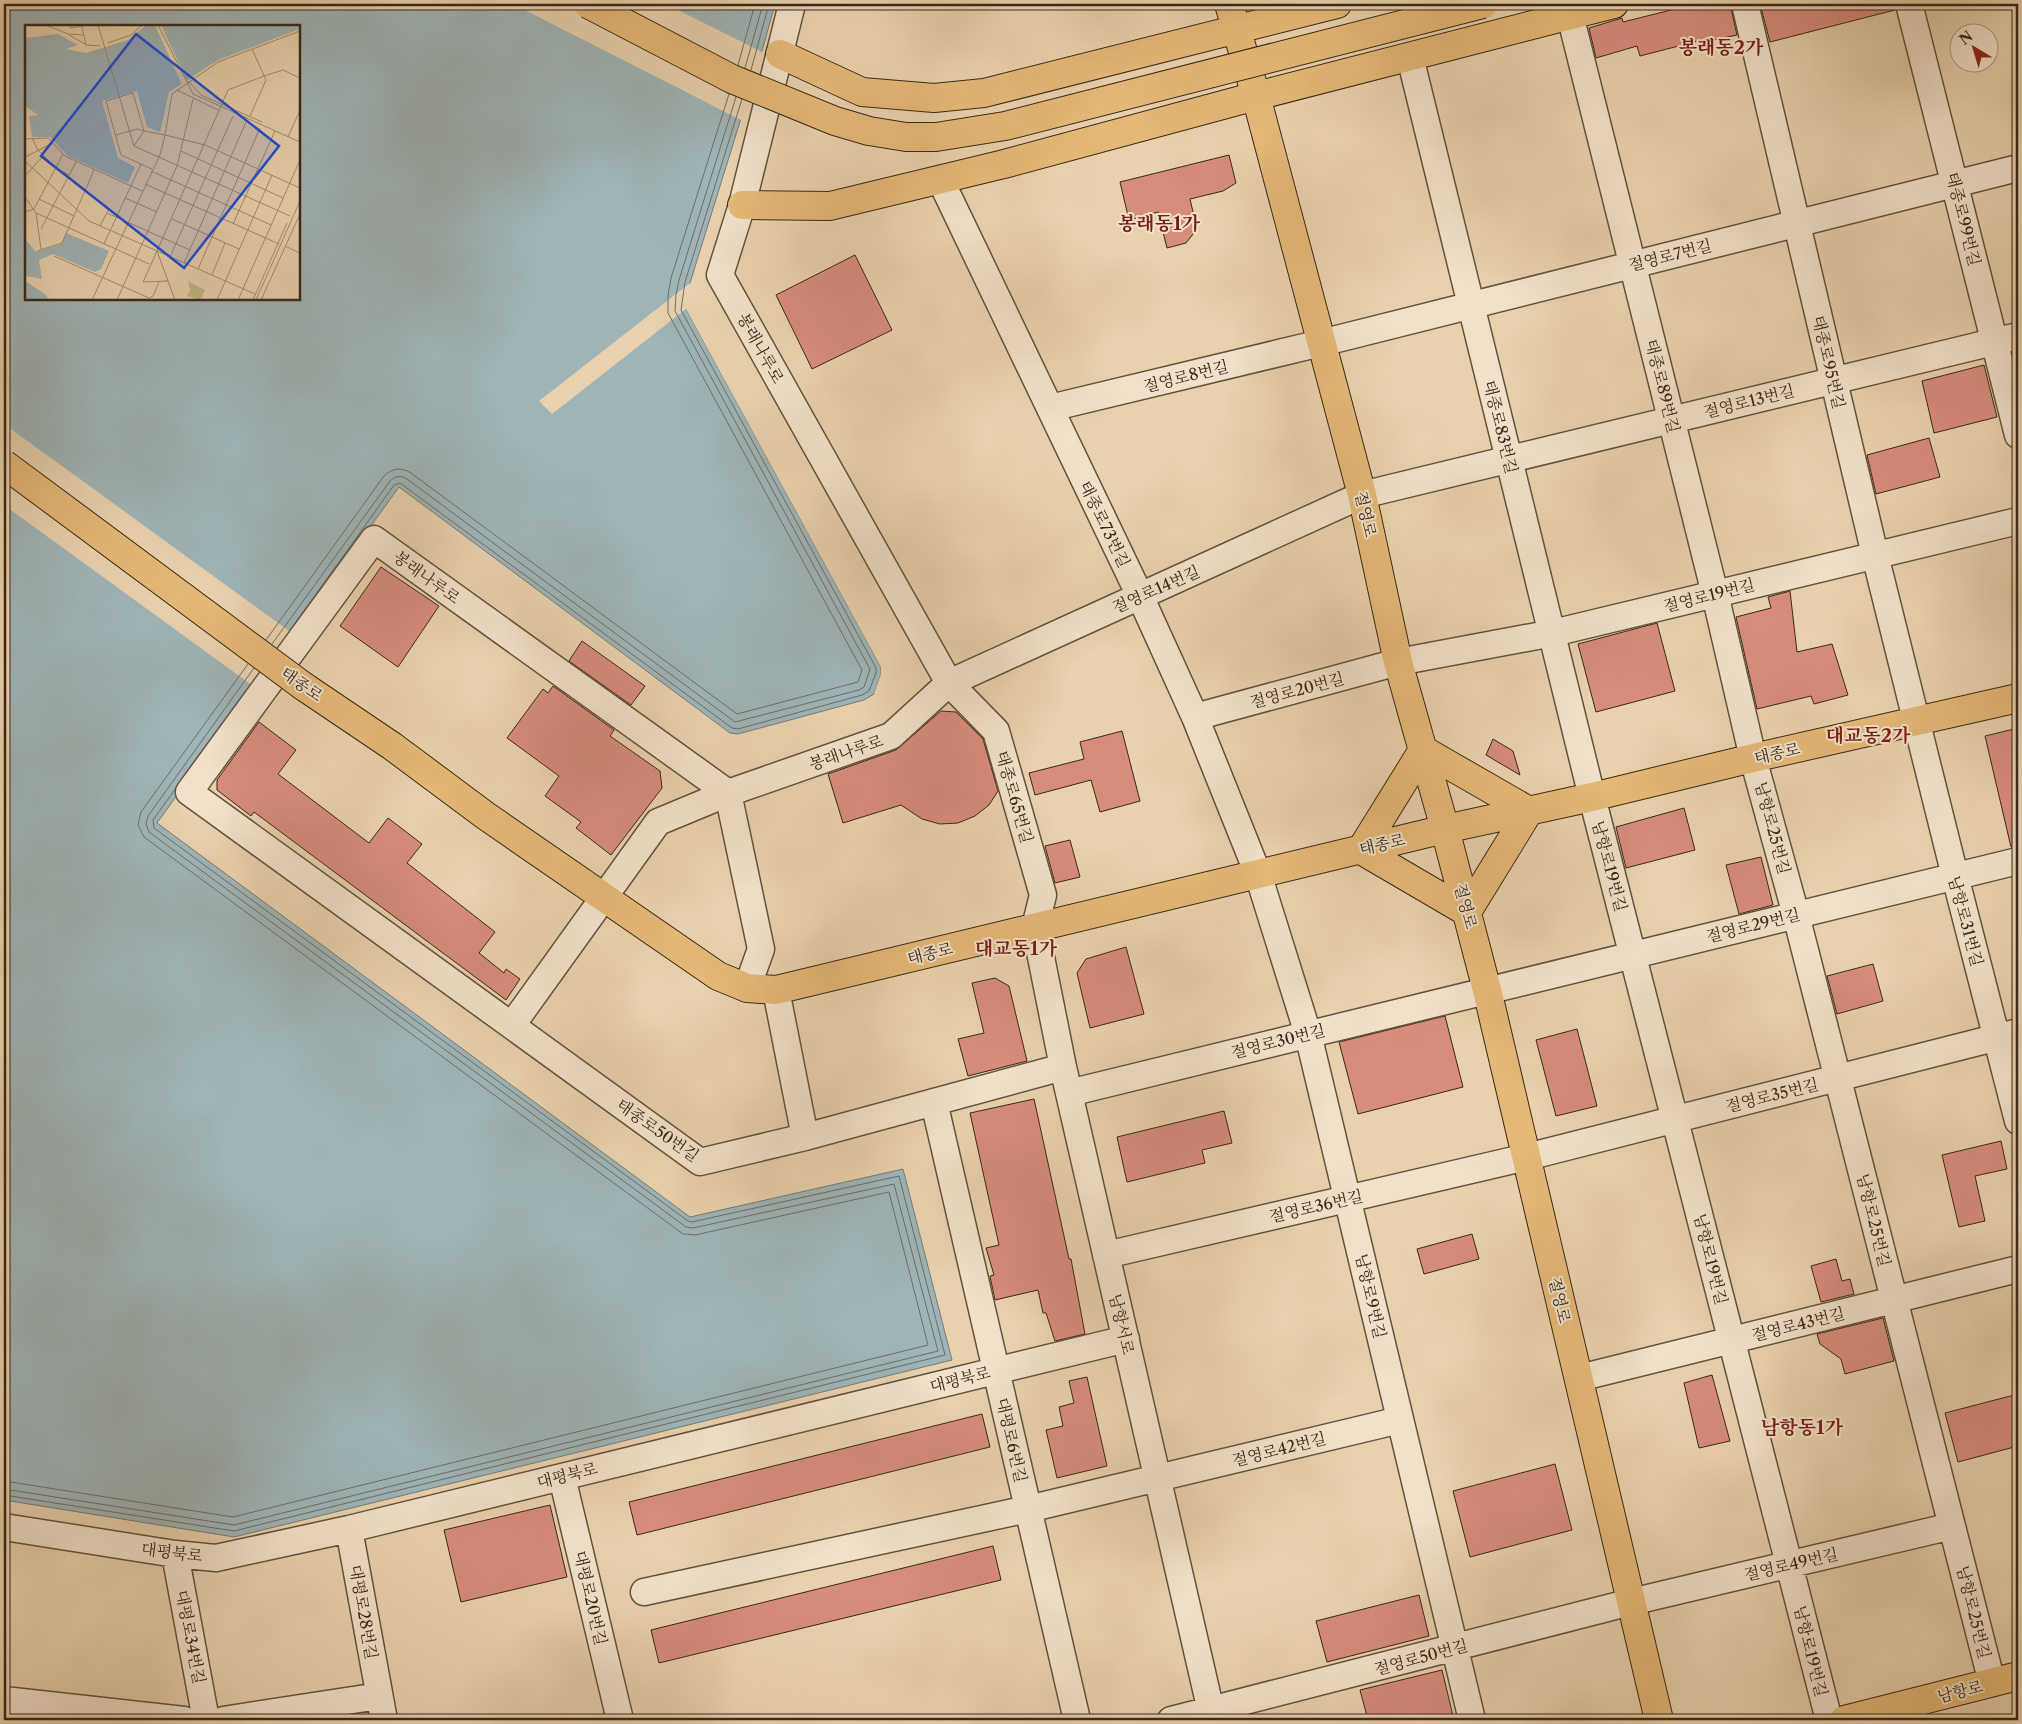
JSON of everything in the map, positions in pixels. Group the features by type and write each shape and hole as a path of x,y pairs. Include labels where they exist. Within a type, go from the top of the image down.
{"main road":[{"path":"588,4 732,79 835,120 869,131 906,137 936,137 1005,126 1483,4"},
{"path":"780,54 862,92 934,98 984,93 1232,16 1337,4"},
{"path":"742,205 830,206 1004,164 1256,96 1614,4"},
{"name":"절영로","path":"1232,16 1256,96 1362,495 1398,662 1468,912 1659,1720"},
{"name":"태종로","path":"4,464 303,686 392,746 486,816 718,976 747,988 776,990 1445,829 1592,798 1753,758 2018,698"},
{"path":"1423,750 1529,812 1468,912 1361,850 1423,750"},
{"name":"남항로","path":"1844,1720 2018,1676"}],"street":[{"name":"봉래나루로","path":"278,672 374,539 728,793 890,736 949,683 720,275 742,205 792,4"},
{"name":"태종로95번길","path":"1745,4 1875,555 1917,720"},
{"name":"태종로99번길","path":"1909,4 1956,183 2007,338 2018,435"},
{"name":"태종로89번길","path":"1570,15 1715,594 1753,758"},
{"name":"태종로83번길","path":"1410,57 1592,798"},
{"name":"절영로7번길","path":"1321,343 2018,168"},
{"name":"태종로73번길","path":"940,179 1196,717 1258,874"},
{"name":"절영로13번길","path":"1362,495 2007,338"},
{"name":"절영로8번길","path":"1050,408 1321,343"},
{"name":"절영로14번길","path":"949,683 1362,495"},
{"name":"절영로19번길","path":"1398,662 1553,633 2018,521"},
{"name":"절영로20번길","path":"1196,717 1398,662"},
{"name":"태종로50번길","path":"278,672 189,792 700,1162 805,1137 1063,1067"},
{"name":"태종로65번길","path":"949,683 996,731 1044,896 1035,927"},
{"name":"남항로31번길","path":"1917,720 1954,876 2007,1035 2018,1121"},
{"name":"남항로25번길","path":"1753,758 1796,915 1992,1683"},
{"path":"512,1025 658,822 728,793 761,949 747,988"},
{"name":"남항로19번길","path":"1592,798 1634,954 1829,1720"},
{"name":"절영로29번길","path":"1487,990 2018,860"},
{"name":"남항로9번길","path":"1258,874 1308,1034 1472,1720"},
{"name":"남항서로","path":"1035,927 1063,1067 1211,1716"},
{"path":"776,990 805,1137"},
{"name":"절영로30번길","path":"1070,1093 1487,990"},
{"name":"절영로35번길","path":"1527,1157 2007,1035"},
{"name":"대평로6번길","path":"934,1102 1077,1720"},
{"name":"절영로36번길","path":"1106,1255 1527,1157"},
{"name":"절영로43번길","path":"1579,1378 2018,1269"},
{"name":"대평북로","path":"6,1533 216,1558 349,1529 1126,1339"},
{"name":"절영로42번길","path":"644,1592 1028,1509 1400,1420"},
{"name":"대평로20번길","path":"562,1476 620,1720"},
{"name":"절영로49번길","path":"1631,1602 1952,1526"},
{"name":"대평로28번길","path":"223,1720 382,1708 349,1529"},
{"name":"대평로34번길","path":"175,1554 206,1720"},
{"name":"절영로50번길","path":"1211,1716 1455,1648 1631,1602"},
{"path":"13,1707 184,1720"},
{"path":"1171,1720 1211,1716"}],"water":[{"path":"4,4 775,4 690,283 686,309 881,667 881,674 874,694 864,700 738,734 730,733 399,487 157,823 690,1217 903,1169 952,1360 234,1537 4,1500"}],"pier":[{"path":"513,4 666,4 764,53 743,121"},
{"path":"690,283 688,308 884,666 877,693 874,694 881,674 881,667 686,309 552,414 539,401"},
{"path":"4,424 292,633 253,686 4,505"}],"building":[{"path":"1695,4 1730,4 1737,35 1699,43 1698,41 1640,56 1637,46 1596,58 1589,28 1622,18 1623,22"},
{"path":"1760,4 1894,4 1895,10 1770,42"},
{"path":"1229,155 1236,183 1223,191 1190,199 1197,229 1186,243 1167,248 1158,212 1129,220 1120,182"},
{"path":"855,255 892,330 812,369 776,295"},
{"path":"1984,365 1997,417 1934,433 1922,381"},
{"path":"1929,438 1940,477 1876,494 1867,455"},
{"path":"381,567 439,606 398,667 340,626"},
{"path":"1790,591 1797,652 1832,644 1848,695 1814,704 1811,696 1757,709 1736,617 1771,608 1768,597"},
{"path":"1657,623 1675,691 1596,712 1578,644"},
{"path":"582,641 645,686 631,705 569,661"},
{"path":"553,686 614,730 610,736 660,771 662,788 611,855 576,828 581,822 545,796 559,776 507,738 543,689 548,693"},
{"path":"941,711 956,712 983,739 998,791 989,805 975,816 958,823 940,824 922,819 901,805 843,823 828,774 896,750"},
{"path":"259,722 296,750 278,774 369,843 388,818 422,844 407,863 495,932 479,953 504,973 506,969 520,979 506,1000 254,812 251,816 217,790 217,780"},
{"path":"2018,728 2018,846 2011,847 1985,736"},
{"path":"1122,731 1140,801 1100,812 1091,780 1035,795 1029,773 1084,759 1080,742"},
{"path":"1493,739 1513,751 1520,775 1486,755"},
{"path":"1684,808 1695,850 1626,868 1616,827"},
{"path":"1070,840 1080,877 1055,883 1045,846"},
{"path":"1761,857 1773,905 1739,914 1726,865"},
{"path":"1126,947 1144,1014 1090,1028 1077,973 1086,959"},
{"path":"1873,964 1883,1001 1837,1014 1827,976"},
{"path":"995,978 1009,986 1027,1061 968,1076 958,1039 984,1033 972,983"},
{"path":"1445,1016 1463,1087 1358,1114 1339,1042"},
{"path":"1577,1029 1597,1106 1556,1116 1536,1040"},
{"path":"1034,1099 1069,1259 1071,1259 1085,1334 1055,1341 1046,1313 1043,1313 1038,1290 995,1300 990,1276 994,1275 986,1248 999,1245 970,1113"},
{"path":"1224,1111 1232,1143 1202,1150 1205,1163 1127,1182 1117,1137"},
{"path":"2001,1141 2007,1169 1975,1176 1985,1221 1959,1227 1942,1155"},
{"path":"1472,1234 1479,1259 1424,1274 1417,1249"},
{"path":"1836,1259 1842,1281 1850,1279 1854,1294 1821,1302 1811,1266"},
{"path":"1883,1318 1894,1361 1845,1374 1841,1359 1820,1344 1817,1334"},
{"path":"1712,1375 1730,1441 1699,1448 1684,1383"},
{"path":"1087,1377 1107,1466 1057,1478 1046,1430 1063,1426 1059,1407 1074,1403 1069,1381"},
{"path":"2018,1394 2018,1446 1958,1462 1945,1413"},
{"path":"982,1414 990,1447 637,1535 629,1502"},
{"path":"1555,1464 1572,1530 1470,1557 1453,1491"},
{"path":"550,1505 567,1577 461,1602 444,1530"},
{"path":"993,1546 1001,1580 659,1663 651,1630"},
{"path":"1419,1595 1429,1636 1327,1662 1316,1621"},
{"path":"1442,1670 1454,1720 1368,1720 1360,1690"}],"district":[{"name":"봉래동2가","path":"1721,47"},
{"name":"봉래동1가","path":"1159,223"},
{"name":"대교동2가","path":"1868,735"},
{"name":"대교동1가","path":"1016,948"},
{"name":"남항동1가","path":"1802,1427"}]}
